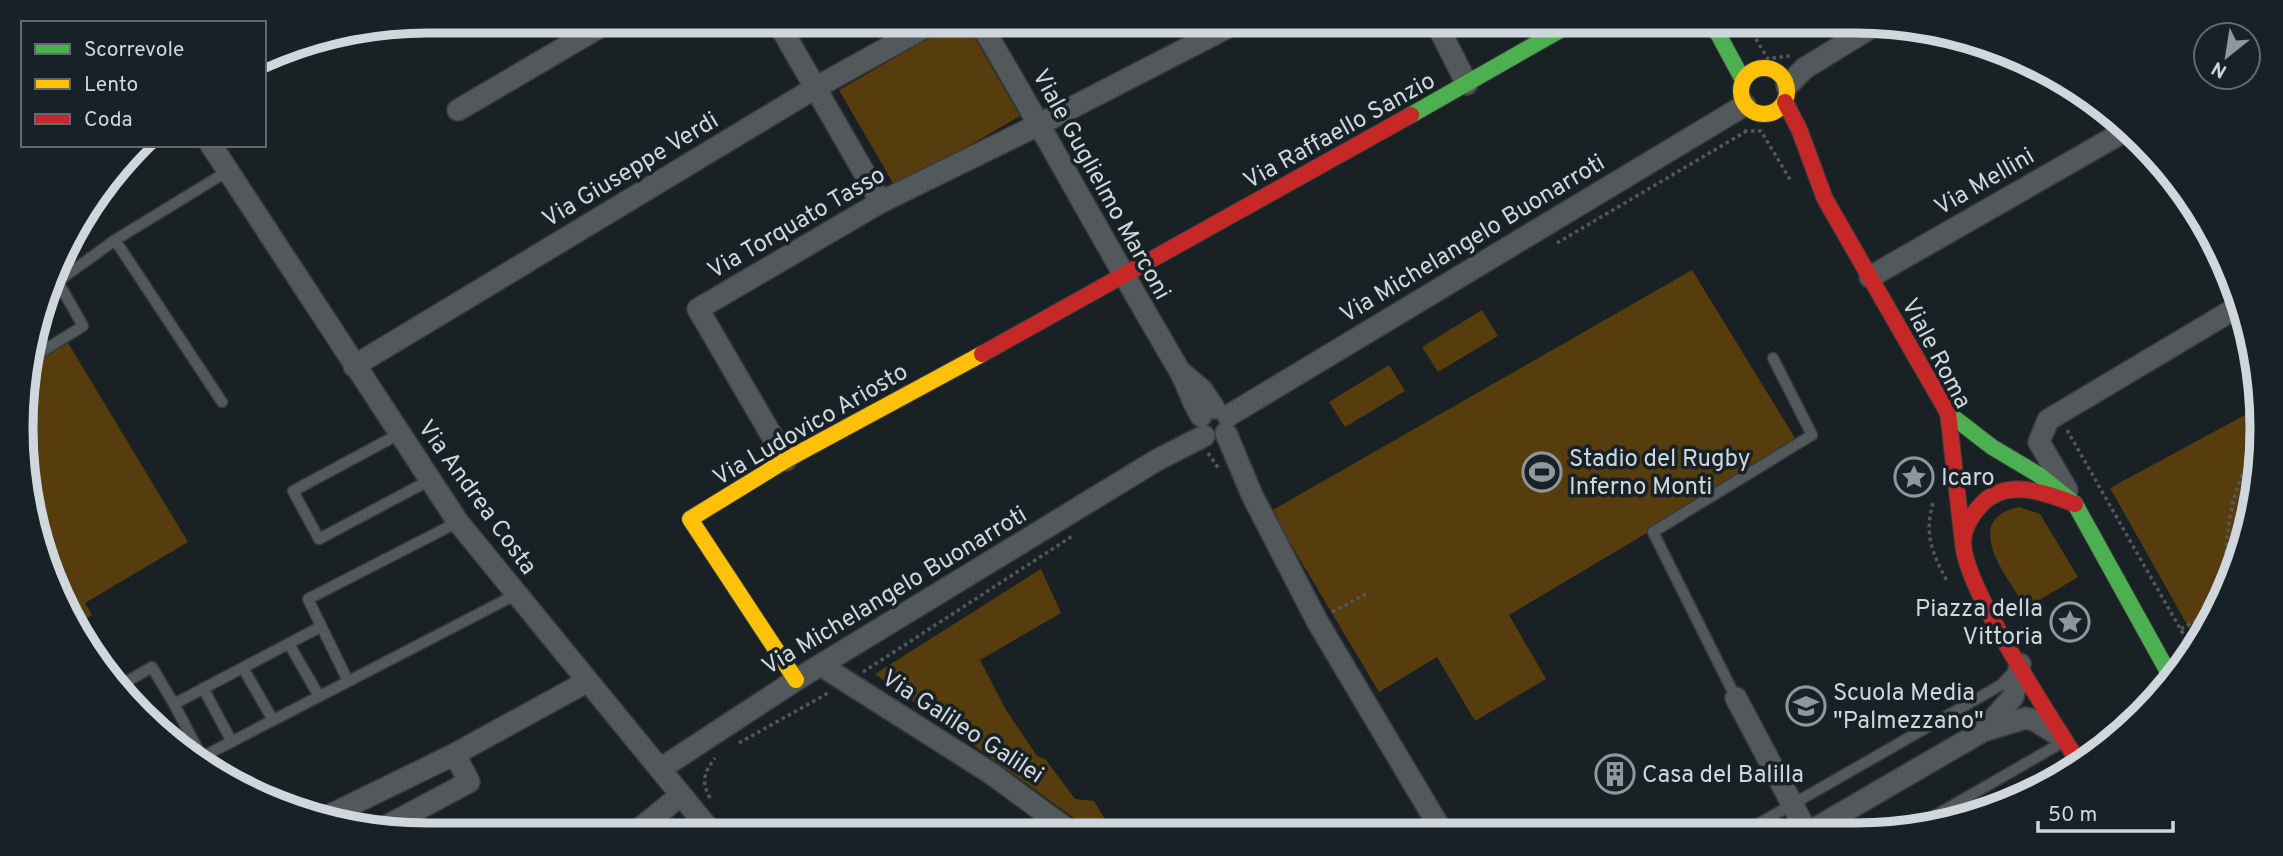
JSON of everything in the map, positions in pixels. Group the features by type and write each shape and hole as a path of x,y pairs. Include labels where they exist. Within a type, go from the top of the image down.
{"main road":[{"name":"Via Raffaello Sanzio","path":"1123,277 1555,33"},
{"path":"1718,33 1743,80"},
{"name":"Viale Roma","path":"1749,49 1778,82 1825,198 1948,413 1968,565 2020,664 2075,755"},
{"path":"1751,72 1778,82 1773,113 1766,115 1750,111 1740,93 1743,80 1751,72"},
{"name":"Viale Roma","path":"1766,115 1780,146 1817,192 1825,198"},
{"name":"Via Ludovico Ariosto","path":"796,680 690,519 786,460 1123,277"},
{"path":"1948,413 2075,503 2167,669"},
{"path":"1963,543 1973,511 2001,492 2018,489 2039,491 2075,503"}],"street":[{"path":"458,110 590,33"},
{"path":"784,33 881,202"},
{"name":"Via Giuseppe Verdi","path":"354,366 815,88 914,33"},
{"name":"Viale Guglielmo Marconi","path":"986,33 1040,124 1123,277 1181,372 1190,398 1252,495 1317,621 1437,823"},
{"name":"Via Torquato Tasso","path":"786,460 698,309 881,202 1217,33"},
{"path":"1441,33 1467,84"},
{"path":"1778,82 1862,33"},
{"name":"Via Michelangelo Buonarroti","path":"660,769 796,680 1745,105"},
{"name":"Via Mellini","path":"1870,277 2119,135"},
{"name":"Via Andrea Costa","path":"212,147 458,522 704,823"},
{"path":"2075,503 2039,442 2048,420 2232,311"},
{"name":"Viale Guglielmo Marconi","path":"1211,429 1227,463 1252,495"},
{"path":"1983,730 2013,696 2020,664"},
{"name":"Via Galileo Galilei","path":"822,666 992,774 1057,823"},
{"path":"337,812 455,754 588,681"},
{"path":"1737,698 1803,823"},
{"path":"1823,823 1983,730 2026,718 2036,721 2065,740"},
{"path":"396,821 470,782 455,754"},
{"path":"647,823 681,795"},
{"path":"363,799 375,819"}],"lane":[{"path":"63,277 115,240 228,171"},
{"path":"115,240 222,402"},
{"path":"41,352 83,326 60,286"},
{"path":"1737,698 1653,533 1812,435 1773,358"},
{"path":"399,434 293,491 319,539 430,480"},
{"path":"348,681 307,599 458,522"},
{"path":"207,755 517,594"},
{"path":"174,704 320,627"},
{"path":"289,644 319,696"},
{"path":"1760,823 2001,685 2020,664"},
{"path":"126,682 152,667 197,747"},
{"path":"243,668 273,720"},
{"path":"203,688 232,742"},
{"path":"1938,814 2065,740"}],"path":[{"path":"1553,245 1745,132"},
{"path":"2048,420 2064,424 2078,446 2187,640"},
{"path":"1211,429 1208,453 1218,469 1227,463"},
{"path":"2226,563 2226,529 2242,472 2248,461"},
{"path":"729,748 847,682 1078,533"},
{"path":"1317,621 1368,593"},
{"path":"2181,629 2201,618"},
{"path":"714,804 704,781 706,770 717,755"}],"shaded area":[{"path":"937,33 972,33 1020,116 896,188 839,90"},
{"name":"Stadio del Rugby Inferno Monti","path":"1692,270 1795,438 1694,505 1509,615 1546,679 1475,721 1437,657 1379,692 1271,511"},
{"path":"1482,310 1498,336 1438,372 1422,347"},
{"path":"68,343 188,542 85,603 92,615 83,620 54,555 41,505 33,428 40,360"},
{"path":"1389,365 1405,391 1345,427 1329,402"},
{"path":"2249,413 2249,454 2236,530 2220,579 2192,633 2110,488"},
{"path":"2019,507 2040,514 2078,577 2026,608 2000,566 1990,537 1992,524 2001,514"},
{"path":"1041,569 1061,613 980,660 1006,710 1037,756 1046,760 1075,799 1094,801 1107,823 1079,823 875,674"}],"traffic: fast":[{"path":"1411,115 1555,33"},
{"path":"1718,33 1743,80"},
{"path":"1948,413 1992,447 2039,475 2075,504 2167,670"}],"traffic: slow":[{"path":"1764,68 1781,74 1787,91 1781,108 1764,114 1747,108 1741,91 1747,74 1764,68"},
{"path":"796,680 690,519 786,460 982,354"}],"traffic: jam":[{"path":"1785,102 1799,129 1825,199 1948,413 1963,543"},
{"path":"982,354 1411,115"},
{"path":"2074,756 1993,621 1967,564 1963,538 1974,513 1991,496 2002,491 2014,489 2039,492 2075,504"}],"place":[{"name":"Stadio del Rugby Inferno Monti","path":"1542,472"},
{"name":"Icaro","path":"1914,477"},
{"name":"Piazza della Vittoria","path":"2070,622"},
{"name":"Scuola Media \"Palmezzano\"","path":"1806,706"},
{"name":"Casa del Balilla","path":"1615,774"}]}
